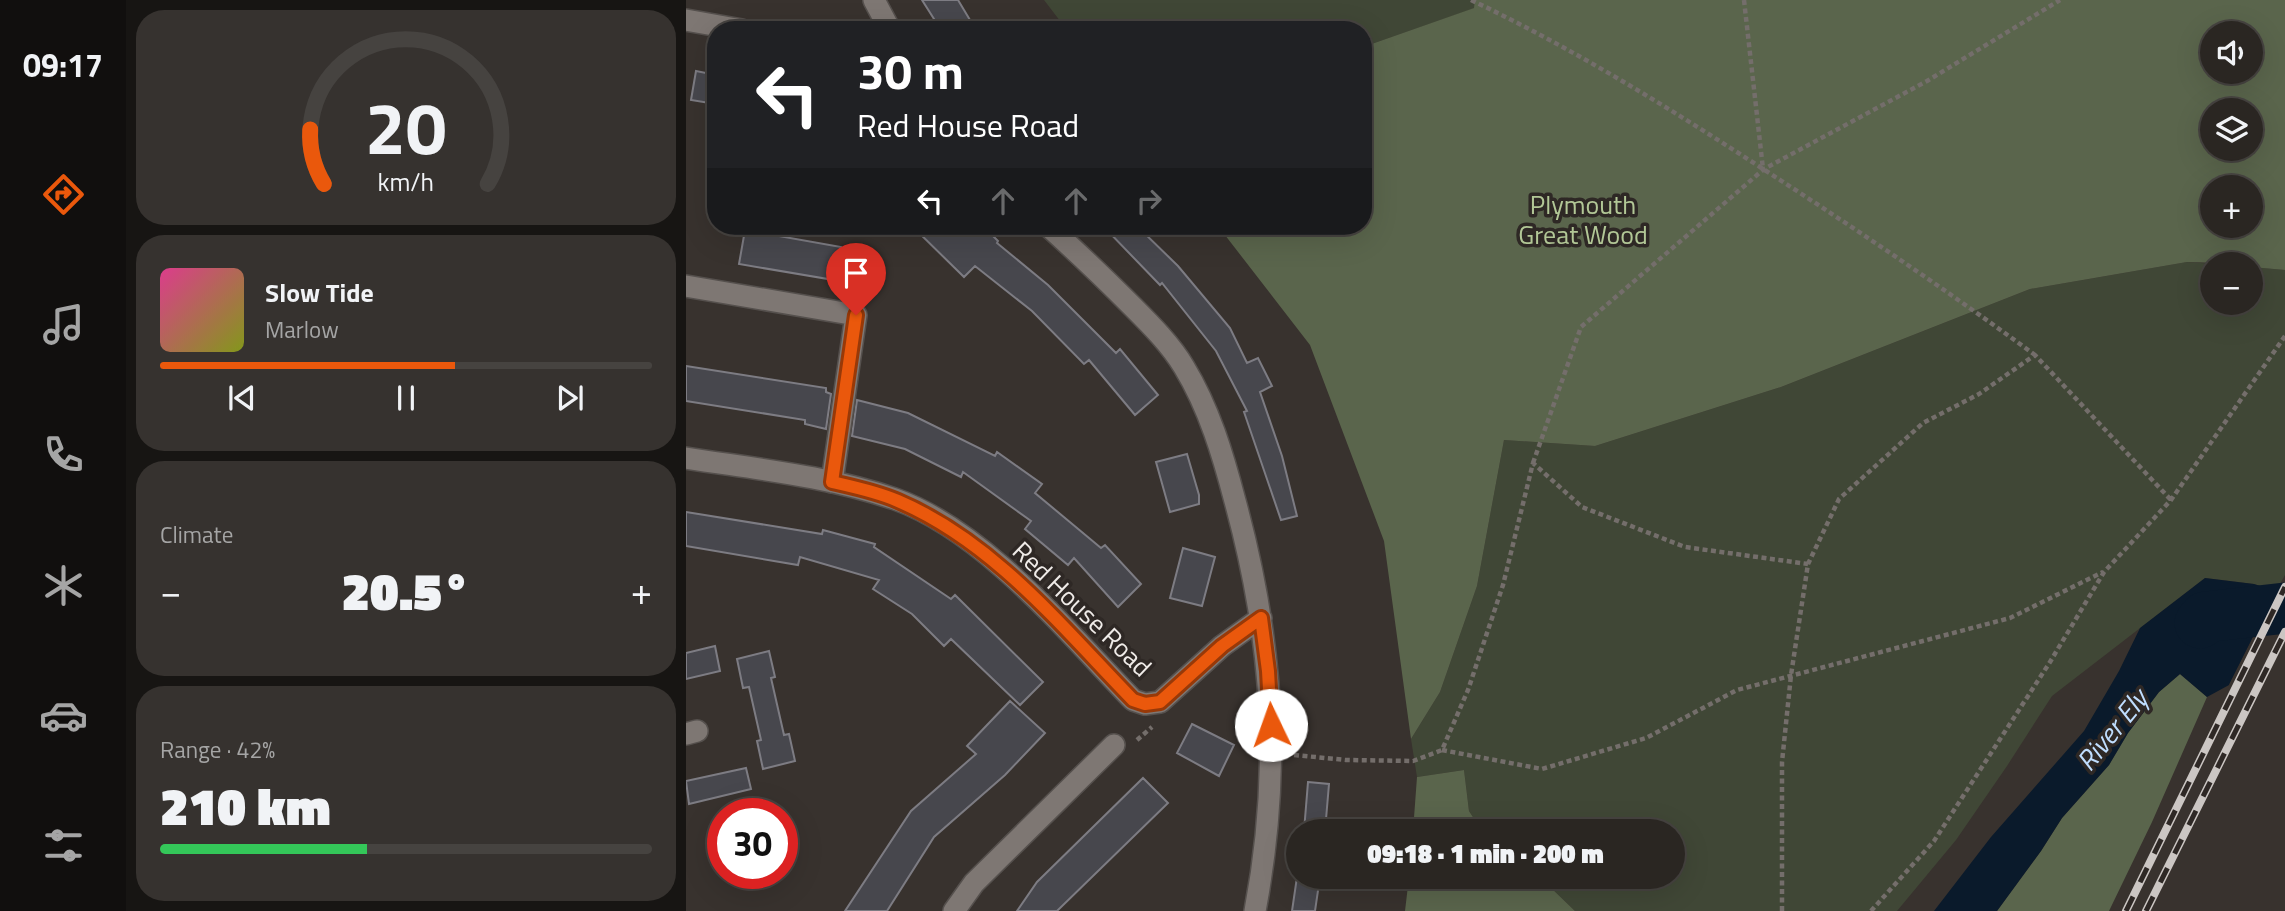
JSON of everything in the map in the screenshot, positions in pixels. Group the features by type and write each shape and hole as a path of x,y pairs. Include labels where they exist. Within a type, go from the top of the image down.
{"street":[{"path":"874,0 885,21"},
{"path":"686,20 707,24"},
{"path":"1058,235 1152,326 1183,365 1204,404 1224,462 1250,555 1268,671 1272,752 1265,861 1255,911"},
{"path":"686,286 856,315 832,482"},
{"name":"Red House Road","path":"686,458 832,482 897,500 944,524 980,549 1015,579 1133,700 1145,704 1160,702 1222,646 1261,618"},
{"path":"954,911 974,883 1114,745"}],"path":[{"path":"1471,0 1527,27 1651,97 1923,274 2035,355 2171,500"},
{"path":"1744,0 1764,169"},
{"path":"1441,750 1468,690 1503,585 1533,463 1581,327 1764,169 1927,81 2060,0"},
{"path":"1871,911 1934,841 2050,662 2104,572 2171,500 2285,336"},
{"path":"1782,911 1782,762 1791,675 1808,564 1839,499 1923,423 1979,394 2035,355"},
{"path":"1533,463 1582,507 1685,547 1808,564"},
{"path":"1272,752 1346,760 1413,761 1441,750 1542,769 1646,738 1737,690 2010,618 2104,572"}],"green space":[{"path":"1044,0 1475,0 1475,8 1372,44 1372,21 1060,21"},
{"name":"Plymouth Great Wood","path":"1475,0 2285,0 2285,270 2263,268 2263,252 2200,252 2200,262 2187,262 2030,289 1781,387 1595,446 1504,440 1477,586 1440,692 1411,739 1384,541 1310,345 1225,235 1372,235 1372,44 1474,8"},
{"path":"2187,262 2200,263 2200,315 2263,315 2263,268 2285,270 2285,575 2276,591 2254,584 2205,578 2052,696 1956,840 1897,911 1575,911 1552,889 1685,889 1685,819 1474,819 1469,811 1464,770 1417,777 1411,739 1440,692 1477,586 1504,440 1595,446 1781,387 2030,289"},
{"path":"2180,674 2207,697 2109,911 1997,911 2062,818 2109,765 2128,733 2159,692"},
{"path":"1464,770 1469,811 1474,819 1414,819 1417,777"},
{"path":"1408,889 1552,889 1575,911 1405,911"}],"water":[{"path":"2205,578 2254,584 2276,591 2229,685 2207,697 2180,674 2159,692 2128,733 2109,765 2062,818 1997,911 1934,911 1991,837 2084,731 2140,628"}],"pier":[{"path":"2278,588 2280,593 2233,684 2229,685"}],"building":[{"path":"922,0 958,0 971,21 935,21"},
{"path":"696,71 707,73 707,103 691,100"},
{"path":"744,235 773,235 841,247 834,280 739,264"},
{"path":"921,235 992,235 997,243 1048,285 1116,353 1120,349 1158,395 1135,415 1089,360 1084,364 1032,311 975,266 964,277"},
{"path":"1112,235 1146,235 1178,266 1230,328 1247,363 1258,358 1272,386 1260,392 1282,456 1297,516 1281,520 1244,412 1247,411 1216,351 1162,283 1160,285"},
{"path":"686,366 826,388 826,392 831,394 826,429 805,424 805,420 686,401"},
{"path":"857,400 908,413 995,456 997,452 1042,484 1035,493 1101,548 1105,545 1141,584 1118,607 1074,558 1068,565 1025,529 1031,521 963,472 961,477 905,449 852,436"},
{"path":"1187,454 1199,495 1199,504 1170,512 1156,462"},
{"path":"686,512 822,534 823,530 875,544 874,547 951,599 955,595 1043,682 1020,705 951,639 944,646 912,614 873,589 879,580 800,557 798,565 686,546"},
{"path":"1183,548 1215,557 1202,606 1170,598"},
{"path":"715,646 720,671 686,679 686,653"},
{"path":"769,651 775,677 771,678 784,735 789,734 795,761 763,769 757,741 761,740 749,687 743,688 737,659"},
{"path":"1010,701 1045,733 1005,775 934,837 887,911 845,911 911,811 976,754 967,746"},
{"path":"1192,724 1234,745 1219,776 1177,753"},
{"path":"746,768 751,789 689,804 686,781"},
{"path":"1143,778 1168,803 1057,911 1017,911 1037,882"},
{"path":"1308,782 1329,784 1326,819 1305,819"},
{"path":"1295,889 1318,889 1315,911 1292,911"}],"waterway":[{"name":"River Ely","path":"2200,623 2205,617 2285,608"}],"railway":[{"path":"2126,911 2285,587"},
{"path":"2146,911 2285,632"}],"route":[{"path":"856,315 832,482 897,500 944,524 980,549 1015,579 1133,700 1145,704 1160,702 1222,646 1261,618 1271,725"}]}
